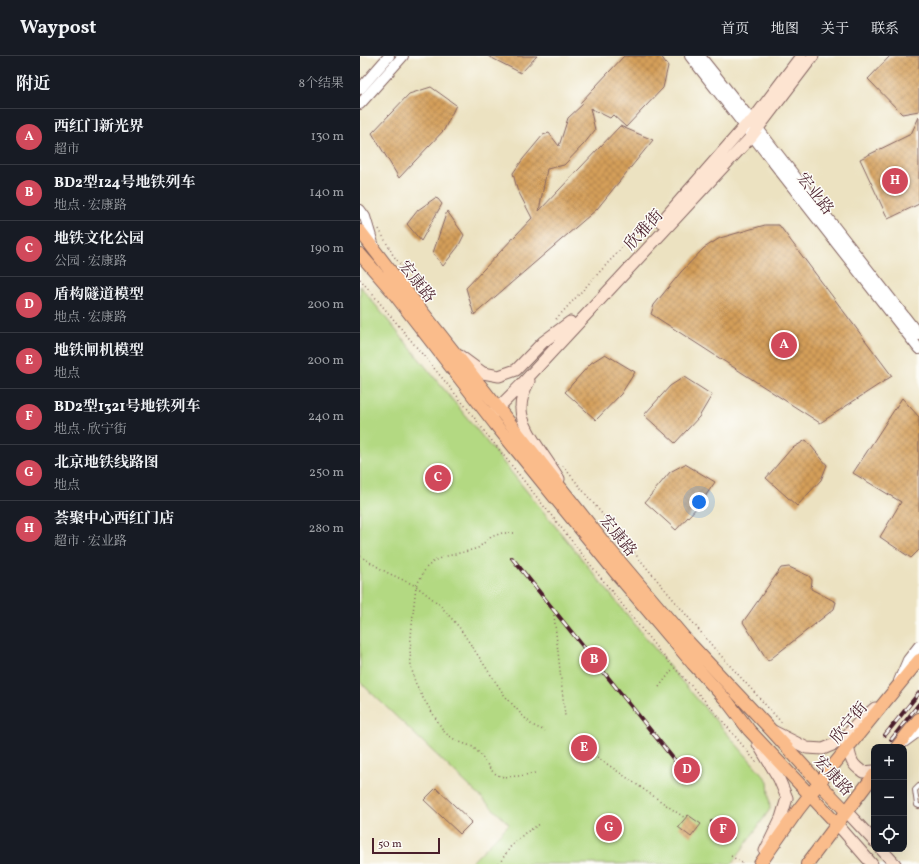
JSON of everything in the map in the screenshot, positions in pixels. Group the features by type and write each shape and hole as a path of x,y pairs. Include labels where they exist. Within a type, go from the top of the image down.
{"main road":[{"name":"欣雅街","path":"497,406 570,322 664,219 752,128 801,56"},
{"name":"欣雅街","path":"488,415 532,372 752,128 813,56"},
{"name":"宏康路","path":"360,231 605,544 682,636 871,838"},
{"name":"宏康路","path":"360,254 392,291 488,415 616,573 693,664 727,701 749,730 837,824 872,864"},
{"path":"453,351 483,373 499,376 516,370 543,342 570,322"},
{"path":"532,372 523,393 521,409 522,420 576,507"},
{"name":"欣宁街","path":"759,864 798,810 848,746 919,660"},
{"path":"772,731 807,748 823,749 835,744 846,736 861,720 894,692"},
{"path":"899,744 919,719"},
{"path":"749,730 779,779 787,798 781,818 759,864"},
{"path":"848,746 851,761 863,772 871,771"},
{"path":"807,864 871,779"},
{"path":"884,852 895,864"},
{"path":"891,852 899,864"}],"street":[{"path":"360,104 402,56"},
{"name":"宏业路","path":"690,56 752,128 919,335"},
{"name":"宏业路","path":"700,56 752,128 919,349"},
{"path":"360,78 387,58"},
{"path":"360,89 387,58"},
{"path":"360,210 365,217 376,252"},
{"path":"894,692 908,660 919,646"},
{"path":"901,744 919,731"}],"lane":[{"path":"919,786 915,790 917,805 919,806"}],"path":[{"name":"欣雅街","path":"556,319 658,209"},
{"name":"宏康路","path":"378,227 393,255 421,292"},
{"path":"360,279 467,408 660,652 716,713 758,764"},
{"name":"宏康路","path":"561,463 714,648 783,725"},
{"path":"514,533 502,533 492,537 478,548 443,557 434,561 426,568 416,586 410,650 411,666 415,682 433,716 445,733 457,741 473,747 491,770 497,775 504,777 535,773"},
{"path":"360,556 386,572 416,586 439,604 459,626 506,696 521,714 532,726 545,731"},
{"path":"554,614 565,716"},
{"path":"659,686 672,670"},
{"path":"584,748 685,818"},
{"path":"499,864 511,846 525,832 540,824"},
{"path":"731,856 744,864"}],"green space":[{"path":"360,286 672,670 768,781 770,809 732,864 470,864 509,824 360,682"}],"building":[{"path":"488,56 537,56 521,73"},
{"path":"624,56 661,56 668,66 663,88 626,127 613,115 610,118 590,108 595,130 564,165 547,169 539,211 620,126 653,140 597,209 474,315 466,288 532,218 517,189 513,173 543,135 549,133 559,146 568,118 583,104 580,103"},
{"path":"890,56 919,56 919,111 902,114 868,79"},
{"path":"431,87 456,105 444,130 399,178 372,133 409,94"},
{"path":"919,117 919,204 888,219 860,159 911,134"},
{"path":"435,198 442,204 421,241 407,224 418,210"},
{"path":"447,211 464,235 458,247 443,266 433,253"},
{"path":"765,225 779,225 892,376 820,423 651,314 654,305 681,272 704,248 720,238"},
{"path":"605,354 635,372 621,394 596,420 565,392 591,363"},
{"path":"684,377 712,395 699,417 675,443 644,415 670,386"},
{"path":"902,398 919,417 919,550 911,558 880,537 901,502 853,473"},
{"path":"806,440 827,465 821,480 797,506 766,478 791,449"},
{"path":"685,464 715,482 700,504 676,530 645,502 670,472"},
{"path":"789,567 809,576 812,580 811,589 836,602 834,609 768,661 743,622 781,568"},
{"path":"436,788 472,822 460,834 424,800"},
{"path":"688,815 701,824 691,837 678,827"}],"railway":[{"path":"512,558 680,767"},
{"path":"885,735 919,693"},
{"path":"891,740 919,704"},
{"path":"712,822 732,837"}],"place":[{"name":"荟聚中心西红门店","path":"895,181"},
{"name":"西红门新光界","path":"784,345"},
{"name":"地铁文化公园","path":"438,478"},
{"name":"BD2型124号地铁列车","path":"594,660"},
{"name":"地铁闸机模型","path":"584,748"},
{"name":"盾构隧道模型","path":"687,770"},
{"name":"北京地铁线路图","path":"609,828"},
{"name":"BD2型1321号地铁列车","path":"723,830"}]}
